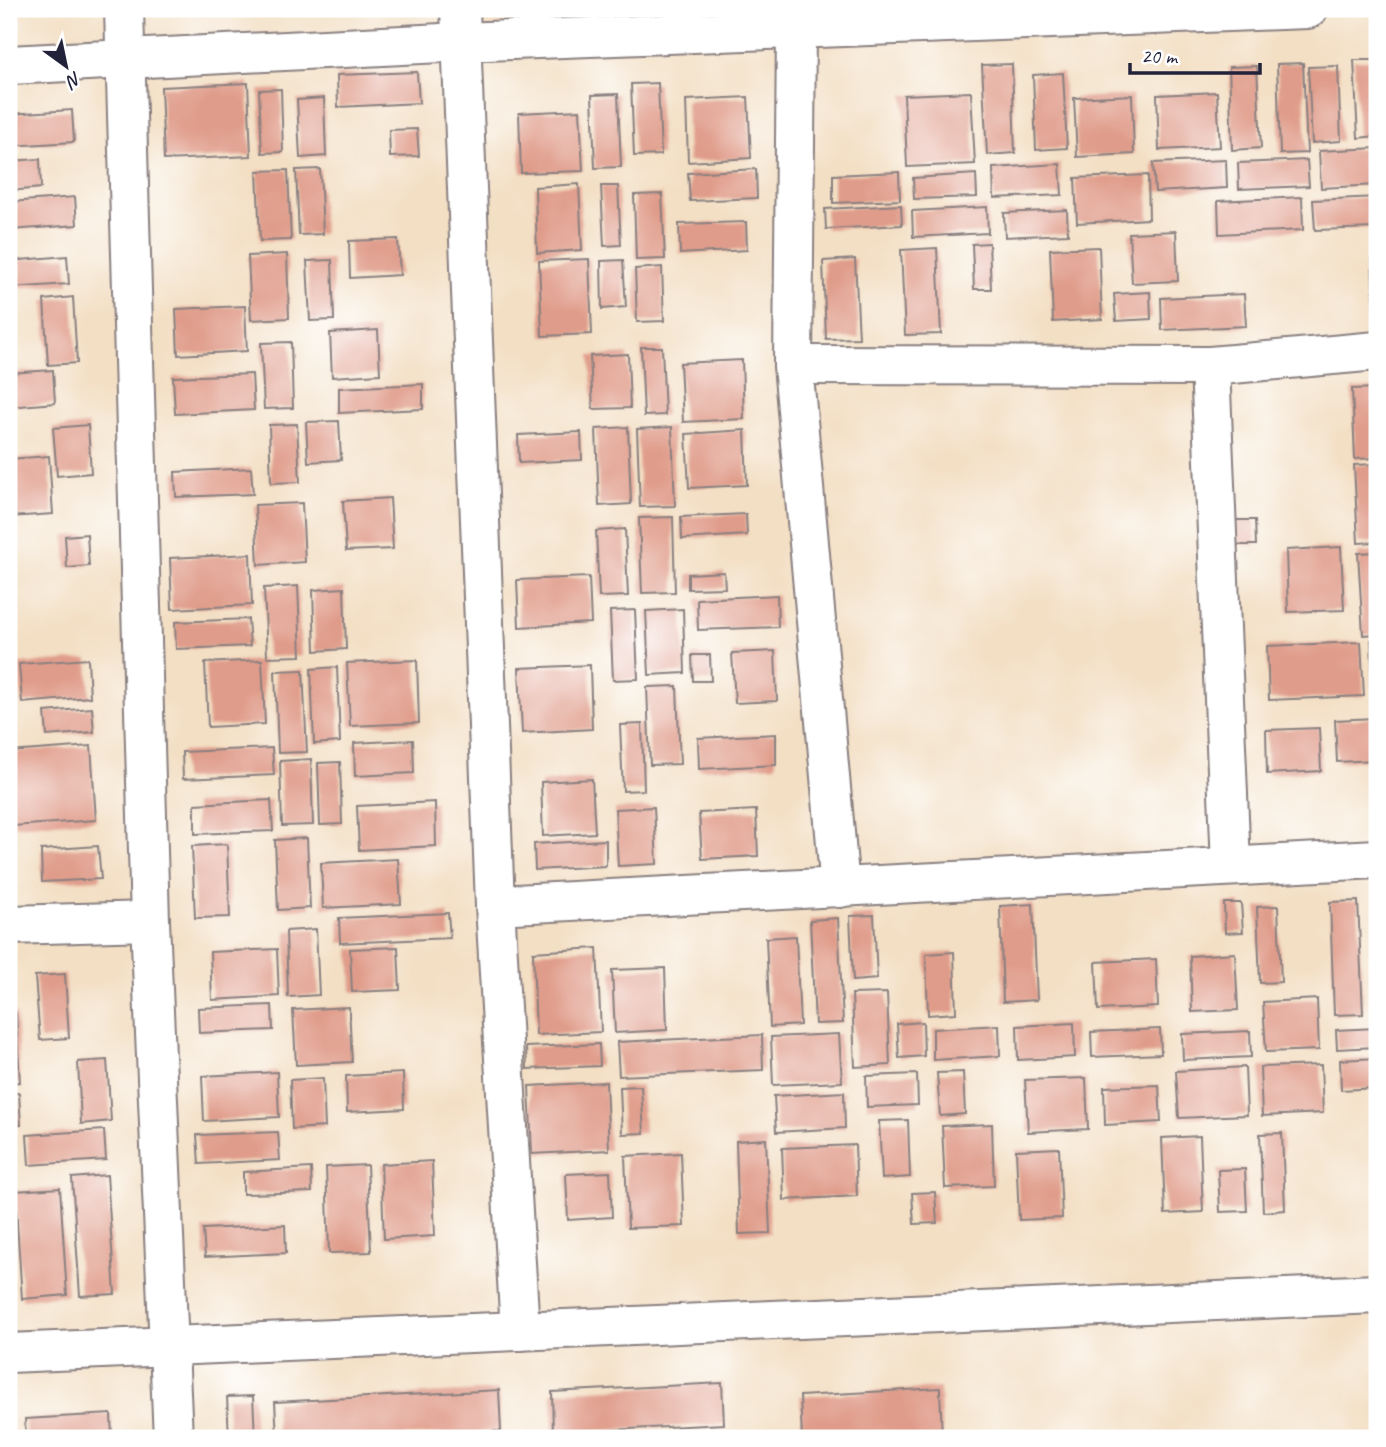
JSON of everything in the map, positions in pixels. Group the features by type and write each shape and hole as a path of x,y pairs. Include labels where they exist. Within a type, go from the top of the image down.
{"street":[{"path":"124,9 150,921 173,1438"},
{"path":"9,65 125,60 461,26 796,29 1308,9"},
{"path":"461,26 495,905 520,1331"},
{"path":"796,29 793,365 840,888"},
{"path":"793,365 1210,366 1377,351"},
{"path":"1210,366 1231,866"},
{"path":"495,905 1377,859"},
{"path":"9,925 150,921"},
{"path":"9,1353 1377,1294"}],"building":[{"path":"1354,60 1377,60 1377,136 1358,138"},
{"path":"1303,63 1307,153 1280,154 1277,64"},
{"path":"1012,64 1015,153 987,155 982,65"},
{"path":"1257,66 1261,148 1232,150 1229,67"},
{"path":"1338,66 1341,141 1312,143 1308,67"},
{"path":"417,72 419,103 338,107 337,75"},
{"path":"1063,73 1067,148 1036,150 1033,75"},
{"path":"248,83 251,156 164,160 161,87"},
{"path":"658,83 661,155 634,156 631,84"},
{"path":"281,89 283,152 262,153 259,90"},
{"path":"971,92 975,164 907,167 904,95"},
{"path":"1217,92 1220,147 1159,150 1157,95"},
{"path":"618,94 621,167 595,168 592,95"},
{"path":"1132,95 1134,154 1077,157 1074,98"},
{"path":"748,97 751,158 688,162 686,100"},
{"path":"324,98 326,156 300,158 297,100"},
{"path":"72,110 74,142 9,146 9,114"},
{"path":"580,110 583,171 521,173 519,113"},
{"path":"417,129 419,156 390,157 389,130"},
{"path":"1377,148 1377,185 1321,188 1319,151"},
{"path":"40,159 41,188 9,191 9,161"},
{"path":"1226,160 1227,188 1155,192 1153,163"},
{"path":"1307,160 1309,186 1239,189 1238,163"},
{"path":"1060,164 1062,195 994,198 993,168"},
{"path":"320,169 323,234 299,235 296,170"},
{"path":"756,169 757,198 690,201 688,173"},
{"path":"288,170 291,240 260,241 257,171"},
{"path":"899,172 900,200 833,203 833,175"},
{"path":"976,174 977,197 914,199 913,178"},
{"path":"1148,175 1149,219 1077,223 1075,178"},
{"path":"579,184 582,250 537,253 535,187"},
{"path":"601,186 618,186 621,245 604,246"},
{"path":"662,194 665,259 636,260 634,195"},
{"path":"75,197 77,225 11,230 10,202"},
{"path":"1302,197 1303,230 1219,234 1218,201"},
{"path":"1377,197 1377,228 1315,230 1313,200"},
{"path":"901,205 902,225 826,229 825,209"},
{"path":"987,207 988,233 913,237 912,211"},
{"path":"1067,210 1068,234 1005,237 1004,213"},
{"path":"746,222 747,250 680,254 679,224"},
{"path":"1176,231 1178,281 1132,283 1129,233"},
{"path":"398,239 400,275 350,278 349,241"},
{"path":"989,243 991,289 974,289 972,244"},
{"path":"1099,247 1102,319 1053,322 1050,249"},
{"path":"937,248 941,334 905,335 901,250"},
{"path":"287,254 289,318 251,320 248,256"},
{"path":"67,256 69,284 9,288 9,261"},
{"path":"589,259 592,334 542,336 539,261"},
{"path":"855,259 859,338 826,339 823,261"},
{"path":"1372,259 1377,259 1377,320 1374,320"},
{"path":"332,260 334,320 310,321 307,261"},
{"path":"623,260 626,307 602,309 601,261"},
{"path":"662,267 664,321 637,322 635,269"},
{"path":"1150,292 1151,319 1116,321 1114,294"},
{"path":"1244,294 1246,326 1162,330 1161,298"},
{"path":"73,297 77,363 48,365 44,300"},
{"path":"245,306 247,351 178,355 176,309"},
{"path":"378,330 380,374 332,377 330,333"},
{"path":"291,342 293,408 264,409 261,343"},
{"path":"641,347 662,347 665,415 644,416"},
{"path":"628,354 630,408 593,409 590,356"},
{"path":"742,360 744,419 683,422 680,363"},
{"path":"53,370 55,403 9,407 9,373"},
{"path":"252,374 254,410 175,414 173,377"},
{"path":"423,384 423,409 339,413 339,388"},
{"path":"1377,388 1377,458 1355,459 1352,389"},
{"path":"339,421 341,460 308,462 306,422"},
{"path":"297,424 300,482 271,483 269,425"},
{"path":"88,425 91,473 57,476 53,428"},
{"path":"628,427 631,504 599,506 596,429"},
{"path":"672,427 675,506 640,507 637,429"},
{"path":"745,430 747,485 689,488 686,434"},
{"path":"581,432 582,460 519,463 518,435"},
{"path":"49,456 53,514 9,517 9,459"},
{"path":"1377,464 1377,542 1358,543 1354,465"},
{"path":"251,468 253,494 176,497 175,472"},
{"path":"390,498 393,549 346,551 343,501"},
{"path":"302,503 305,562 258,565 255,505"},
{"path":"746,514 747,535 682,539 681,517"},
{"path":"673,517 675,592 642,593 639,518"},
{"path":"1234,520 1255,520 1256,545 1235,545"},
{"path":"625,529 628,596 599,597 596,531"},
{"path":"87,534 89,566 67,568 65,536"},
{"path":"1341,547 1344,610 1288,612 1286,550"},
{"path":"1377,552 1377,634 1363,635 1358,553"},
{"path":"250,554 252,605 172,609 170,558"},
{"path":"724,572 725,588 688,589 688,574"},
{"path":"589,577 591,623 519,627 517,580"},
{"path":"298,586 301,656 267,657 264,588"},
{"path":"344,588 346,649 315,651 313,590"},
{"path":"777,595 778,627 698,630 697,599"},
{"path":"683,609 685,673 649,675 646,611"},
{"path":"635,610 638,679 613,680 610,611"},
{"path":"248,619 250,646 176,649 175,622"},
{"path":"1371,640 1377,640 1377,709 1374,709"},
{"path":"1361,642 1364,696 1269,700 1267,646"},
{"path":"775,651 777,701 735,703 732,653"},
{"path":"692,655 710,655 711,681 693,681"},
{"path":"88,659 90,697 22,703 19,664"},
{"path":"262,660 265,724 208,727 205,663"},
{"path":"417,660 419,723 350,726 347,663"},
{"path":"590,665 592,729 522,733 519,668"},
{"path":"337,667 340,742 314,744 311,669"},
{"path":"303,670 307,752 278,753 275,671"},
{"path":"677,686 680,764 650,765 647,687"},
{"path":"92,708 94,732 47,736 45,712"},
{"path":"1374,718 1376,760 1337,762 1335,720"},
{"path":"642,724 644,790 623,791 620,725"},
{"path":"1319,728 1321,771 1267,774 1266,730"},
{"path":"776,734 776,765 699,769 698,738"},
{"path":"413,740 414,773 355,776 354,743"},
{"path":"91,746 96,820 13,826 9,752"},
{"path":"272,748 274,775 183,779 182,752"},
{"path":"311,759 313,825 282,826 280,761"},
{"path":"340,762 342,824 320,825 318,763"},
{"path":"1371,774 1377,774 1377,799 1372,800"},
{"path":"592,779 595,833 543,836 541,782"},
{"path":"271,800 273,831 195,834 195,804"},
{"path":"435,802 436,846 359,850 357,806"},
{"path":"654,807 657,864 618,866 615,809"},
{"path":"756,810 758,856 702,859 699,813"},
{"path":"307,838 310,908 278,910 275,840"},
{"path":"606,840 606,866 535,870 534,844"},
{"path":"227,844 230,917 195,918 192,846"},
{"path":"98,846 101,879 42,882 41,850"},
{"path":"398,859 401,904 323,908 321,863"},
{"path":"1358,901 1363,1014 1334,1015 1330,902"},
{"path":"1224,903 1241,903 1243,932 1225,933"},
{"path":"1033,904 1037,1000 1003,1002 1000,906"},
{"path":"1278,906 1281,982 1260,983 1257,907"},
{"path":"448,913 450,938 340,943 339,918"},
{"path":"874,915 877,979 853,981 850,916"},
{"path":"838,918 843,1023 815,1024 810,920"},
{"path":"316,929 319,995 288,997 286,931"},
{"path":"796,936 800,1025 770,1027 766,938"},
{"path":"398,947 400,990 352,992 350,949"},
{"path":"597,948 601,1032 536,1035 533,952"},
{"path":"277,949 279,996 212,1000 210,952"},
{"path":"954,952 956,1013 928,1015 926,954"},
{"path":"1235,953 1238,1010 1192,1012 1190,956"},
{"path":"1156,959 1158,1007 1098,1010 1096,962"},
{"path":"665,968 667,1030 615,1033 612,970"},
{"path":"65,974 69,1038 40,1040 35,976"},
{"path":"887,993 890,1065 855,1067 852,994"},
{"path":"1317,999 1319,1050 1266,1052 1263,1002"},
{"path":"272,1005 273,1030 199,1033 198,1008"},
{"path":"349,1007 352,1062 296,1065 293,1010"},
{"path":"16,1013 20,1082 9,1083 9,1014"},
{"path":"923,1022 924,1056 899,1058 897,1024"},
{"path":"1074,1023 1075,1057 1018,1060 1017,1026"},
{"path":"999,1025 1000,1056 933,1060 933,1029"},
{"path":"1377,1028 1377,1047 1337,1049 1336,1030"},
{"path":"1160,1029 1161,1054 1092,1057 1091,1032"},
{"path":"1250,1031 1251,1057 1183,1060 1182,1034"},
{"path":"839,1034 842,1082 773,1085 771,1037"},
{"path":"762,1035 763,1070 619,1076 617,1042"},
{"path":"599,1044 600,1066 527,1069 526,1047"},
{"path":"1377,1058 1377,1088 1341,1090 1340,1060"},
{"path":"107,1060 111,1121 81,1124 78,1062"},
{"path":"1321,1065 1323,1113 1262,1116 1260,1067"},
{"path":"1245,1067 1247,1115 1179,1118 1176,1071"},
{"path":"277,1072 279,1117 204,1121 202,1076"},
{"path":"963,1072 965,1114 940,1116 937,1073"},
{"path":"403,1073 404,1109 347,1112 346,1076"},
{"path":"917,1074 918,1105 867,1107 866,1076"},
{"path":"323,1078 325,1127 292,1129 290,1080"},
{"path":"1086,1078 1088,1129 1028,1132 1025,1080"},
{"path":"606,1082 609,1150 532,1154 529,1086"},
{"path":"1159,1085 1161,1122 1105,1125 1104,1087"},
{"path":"641,1086 644,1133 622,1134 620,1087"},
{"path":"844,1092 845,1128 776,1132 774,1096"},
{"path":"19,1093 21,1125 9,1126 9,1094"},
{"path":"908,1120 910,1177 882,1179 879,1121"},
{"path":"992,1124 994,1186 945,1188 942,1126"},
{"path":"104,1130 106,1160 29,1165 27,1135"},
{"path":"278,1132 280,1160 199,1164 197,1135"},
{"path":"1282,1133 1285,1210 1263,1212 1260,1134"},
{"path":"9,1136 13,1136 15,1170 9,1171"},
{"path":"1200,1136 1203,1212 1165,1214 1162,1138"},
{"path":"766,1139 770,1233 739,1234 736,1141"},
{"path":"855,1145 857,1196 784,1200 782,1148"},
{"path":"1059,1148 1062,1218 1019,1220 1016,1150"},
{"path":"681,1153 684,1226 628,1228 625,1156"},
{"path":"432,1161 435,1236 384,1239 381,1164"},
{"path":"367,1165 371,1252 329,1253 326,1167"},
{"path":"311,1168 312,1192 243,1194 243,1172"},
{"path":"1245,1169 1247,1211 1220,1212 1218,1170"},
{"path":"610,1172 612,1217 568,1220 566,1174"},
{"path":"107,1175 115,1294 80,1296 72,1178"},
{"path":"60,1188 67,1295 22,1299 15,1191"},
{"path":"935,1192 937,1223 914,1224 912,1193"},
{"path":"285,1225 286,1253 205,1257 203,1229"},
{"path":"722,1383 724,1424 553,1433 552,1392"},
{"path":"940,1388 942,1438 802,1438 800,1396"},
{"path":"499,1390 501,1431 371,1438 277,1438 275,1402"},
{"path":"253,1396 255,1438 229,1438 227,1397"},
{"path":"111,1414 112,1438 26,1438 25,1419"}]}
